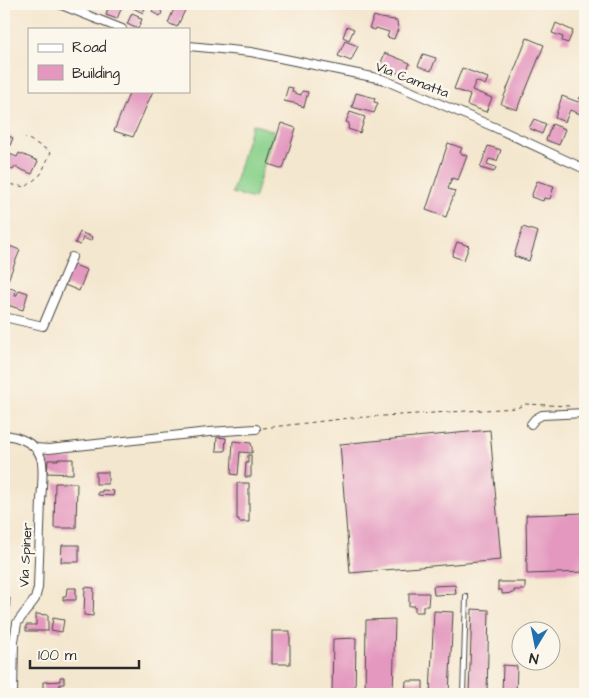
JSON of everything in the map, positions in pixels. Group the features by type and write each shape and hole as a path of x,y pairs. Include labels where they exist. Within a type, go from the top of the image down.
{"street":[{"path":"58,4 119,28"},
{"name":"Via Camatta","path":"190,46 251,52 382,80 494,127 585,169"},
{"path":"4,317 43,326 72,257"},
{"path":"531,424 542,415 585,414"},
{"path":"4,435 25,440 35,448 50,449 208,432 256,429"},
{"name":"Via Spiner","path":"13,694 14,641 17,623 34,599 38,588 42,478 41,457 35,448"}],"lane":[{"path":"463,694 466,596"}],"path":[{"path":"4,182 26,187 41,174 51,152 25,137"},
{"path":"256,429 350,418 518,408 525,404 577,406"}],"green space":[{"path":"252,124 274,131 254,199 232,193"}],"building":[{"path":"109,4 123,4 117,19 106,15"},
{"path":"135,4 146,5 143,13 133,8"},
{"path":"155,4 164,4 160,16 152,12"},
{"path":"176,4 188,4 177,27 168,23"},
{"path":"132,13 142,19 138,28 127,24"},
{"path":"374,16 397,21 398,31 394,39 387,37 389,32 369,28"},
{"path":"556,23 573,31 568,43 562,41 563,37 552,33"},
{"path":"347,26 354,29 349,40 343,37"},
{"path":"527,38 544,45 517,110 501,104"},
{"path":"345,41 358,46 351,61 338,56"},
{"path":"385,53 410,63 404,76 380,65"},
{"path":"423,54 436,58 431,71 418,66"},
{"path":"462,68 488,78 485,85 476,81 472,90 492,98 486,112 467,105 470,95 454,89"},
{"path":"288,87 293,88 292,92 301,95 302,91 308,92 304,107 284,101"},
{"path":"130,92 153,92 133,137 114,131"},
{"path":"356,93 375,98 374,102 378,103 374,113 352,107"},
{"path":"562,96 578,102 580,97 585,99 580,114 570,110 565,122 555,118"},
{"path":"350,112 365,117 360,133 348,129 349,123 346,122"},
{"path":"534,119 546,124 542,134 529,128"},
{"path":"281,123 296,128 283,169 268,164"},
{"path":"552,124 565,129 559,145 546,140"},
{"path":"4,134 13,138 7,153 17,157 19,153 38,161 32,174 15,167 13,170 4,166"},
{"path":"448,143 462,148 460,153 467,156 458,180 452,178 448,189 455,191 446,217 426,210"},
{"path":"488,146 501,150 497,161 489,159 487,164 496,167 494,172 480,168"},
{"path":"537,181 554,186 550,199 544,198 543,201 531,197"},
{"path":"523,227 538,232 529,261 514,256"},
{"path":"80,232 92,237 91,241 83,238 80,245 75,243"},
{"path":"457,242 469,246 464,260 452,256"},
{"path":"4,244 20,250 6,285 4,284"},
{"path":"72,264 87,270 79,291 65,285"},
{"path":"7,287 16,290 15,295 17,295 19,290 28,293 23,310 4,304"},
{"path":"490,430 501,560 350,573 340,444"},
{"path":"217,437 226,438 225,451 216,451"},
{"path":"233,441 251,443 252,448 252,453 240,452 238,475 231,474"},
{"path":"248,455 251,455 251,477 245,477 246,463 248,463"},
{"path":"73,459 73,474 47,473 48,460"},
{"path":"96,472 108,472 108,484 96,484"},
{"path":"55,483 77,483 76,528 54,528"},
{"path":"237,483 249,483 249,522 239,522 239,519 237,519"},
{"path":"102,490 114,491 113,496 98,495 98,492 102,492"},
{"path":"585,513 585,572 527,574 526,515"},
{"path":"62,545 79,545 79,562 61,562"},
{"path":"498,582 525,582 525,590 514,590 514,593 502,594 502,590 498,590"},
{"path":"455,585 456,594 434,595 433,586"},
{"path":"85,587 94,588 93,616 84,615"},
{"path":"67,588 76,588 76,600 63,600 63,596 66,596"},
{"path":"409,593 429,593 428,606 423,606 423,612 415,612 415,606 409,606"},
{"path":"4,598 10,598 9,611 4,611"},
{"path":"472,609 489,610 487,694 469,694"},
{"path":"434,611 453,612 449,694 430,694"},
{"path":"36,614 48,615 48,631 26,631 26,625 36,625"},
{"path":"53,618 64,620 62,632 51,630"},
{"path":"395,619 393,694 365,694 366,620"},
{"path":"272,631 290,631 290,664 272,664"},
{"path":"356,638 355,694 332,694 333,639"},
{"path":"503,665 512,666 512,670 517,670 516,694 502,694"},
{"path":"60,677 64,677 64,684 60,684 60,693 43,694 43,682 60,681"},
{"path":"406,681 423,681 423,694 405,694"}]}
